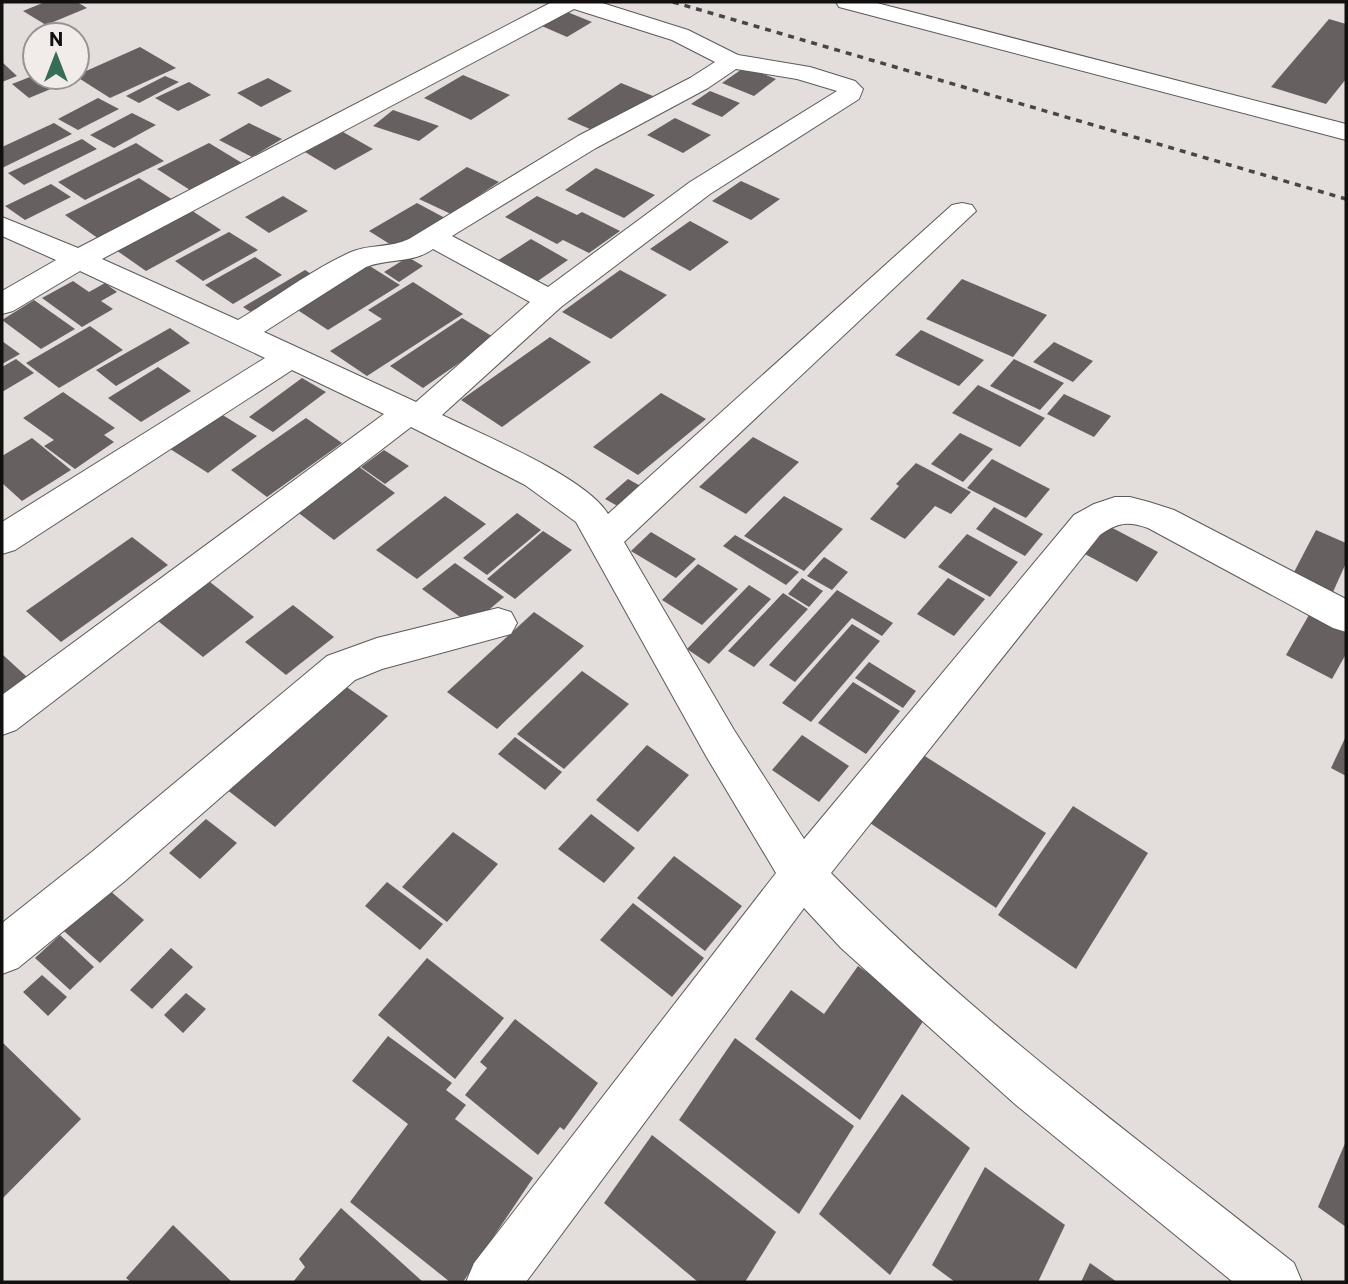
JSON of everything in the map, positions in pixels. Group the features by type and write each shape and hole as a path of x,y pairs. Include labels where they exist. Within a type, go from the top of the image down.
{"street":[{"path":"2,304 79,259 569,2"},
{"path":"2,718 414,415 550,300 700,188 850,94 850,89 846,86 801,72 732,61 680,35 576,2"},
{"path":"847,2 1346,132"},
{"path":"240,333 358,259 410,252 431,236 587,142 699,83 732,61"},
{"path":"605,538 962,211"},
{"path":"2,226 291,356 414,415 537,476 589,513 720,743 802,875 856,932 1033,1088 1275,1282"},
{"path":"431,236 550,300"},
{"path":"2,540 291,356"},
{"path":"493,1282 802,875 1087,526 1108,510 1132,509 1161,519 1346,617"},
{"path":"2,952 109,866 341,668 377,654 498,623"}],"building":[{"path":"45,2 77,2 87,8 56,21 39,21 23,11"},
{"path":"560,9 592,22 567,37 535,23"},
{"path":"1329,19 1346,24 1346,79 1326,104 1271,87"},
{"path":"140,47 176,68 110,98 91,86 91,69"},
{"path":"2,62 17,76 2,82"},
{"path":"745,67 776,79 754,96 722,83"},
{"path":"463,75 510,95 471,120 424,98"},
{"path":"165,76 179,82 139,103 126,96"},
{"path":"268,78 292,91 261,107 237,93"},
{"path":"21,80 21,91 46,91 29,98 12,84"},
{"path":"189,82 211,95 178,111 155,98"},
{"path":"621,83 653,96 599,133 567,119"},
{"path":"710,91 740,103 722,117 691,104"},
{"path":"98,98 119,109 78,130 58,119"},
{"path":"393,110 439,126 419,141 373,126"},
{"path":"132,113 156,125 114,148 90,135"},
{"path":"675,118 711,135 683,153 647,135"},
{"path":"54,123 72,134 2,168 2,147"},
{"path":"249,123 282,139 252,157 219,140"},
{"path":"343,132 373,149 335,170 305,152"},
{"path":"82,139 97,149 24,185 8,173"},
{"path":"136,143 164,161 85,200 58,182"},
{"path":"209,143 242,163 190,190 157,169"},
{"path":"467,167 499,182 451,214 419,199"},
{"path":"596,168 655,195 624,218 565,190"},
{"path":"139,178 173,200 99,239 65,215"},
{"path":"741,181 780,199 751,220 712,201"},
{"path":"51,184 71,197 25,220 5,206"},
{"path":"283,196 308,211 269,233 245,217"},
{"path":"537,196 577,215 582,212 620,231 589,253 563,240 557,244 505,217"},
{"path":"417,203 445,218 396,248 369,231"},
{"path":"191,210 221,230 146,271 116,250"},
{"path":"690,221 729,242 690,271 650,249"},
{"path":"229,232 258,250 203,281 175,261"},
{"path":"531,239 568,260 535,283 497,261"},
{"path":"255,257 282,275 233,304 205,285"},
{"path":"408,257 423,266 399,282 384,272"},
{"path":"365,263 400,285 328,330 293,307"},
{"path":"305,270 322,281 260,318 243,307"},
{"path":"620,270 667,295 611,339 562,312"},
{"path":"962,279 1047,315 1013,357 926,319"},
{"path":"73,281 89,292 105,283 117,292 101,301 113,309 82,327 42,298"},
{"path":"413,282 463,314 367,376 330,351 382,319 368,310"},
{"path":"34,300 75,329 41,349 2,320"},
{"path":"462,318 495,338 423,388 390,366"},
{"path":"90,326 123,350 59,388 26,363"},
{"path":"170,328 190,343 116,386 96,370"},
{"path":"921,330 984,360 959,386 895,355"},
{"path":"550,337 591,362 502,427 461,400"},
{"path":"2,341 20,354 2,364"},
{"path":"1054,342 1093,361 1073,382 1033,362"},
{"path":"16,359 34,373 2,392 2,367"},
{"path":"1014,359 1064,383 1040,410 990,386"},
{"path":"158,367 191,391 141,422 108,398"},
{"path":"302,378 326,392 273,432 249,417"},
{"path":"978,385 1045,418 1020,447 952,413"},
{"path":"63,392 115,428 104,435 114,442 75,469 44,446 54,440 23,418"},
{"path":"661,393 706,419 638,475 593,447"},
{"path":"1064,394 1111,416 1094,437 1047,414"},
{"path":"216,411 257,436 208,473 167,447"},
{"path":"306,418 342,443 267,497 231,470"},
{"path":"960,433 993,449 963,482 931,464"},
{"path":"753,437 799,462 746,514 699,487"},
{"path":"32,438 71,470 22,501 2,483 2,456"},
{"path":"384,450 409,466 385,484 361,467"},
{"path":"992,459 1050,489 1026,518 967,488"},
{"path":"916,463 971,492 951,514 935,506 905,539 870,519 899,486 896,484"},
{"path":"358,466 395,493 334,540 296,511"},
{"path":"628,479 646,489 623,509 605,499"},
{"path":"445,496 486,524 417,579 376,550"},
{"path":"784,496 843,529 804,571 744,536"},
{"path":"994,507 1043,534 1025,556 976,529"},
{"path":"517,513 541,530 487,575 463,558"},
{"path":"1105,524 1158,552 1137,582 1083,553"},
{"path":"1316,530 1346,543 1346,563 1333,592 1293,574"},
{"path":"543,531 572,550 515,599 487,579"},
{"path":"651,532 696,559 676,578 631,551"},
{"path":"967,534 1018,562 990,597 938,567"},
{"path":"735,535 799,572 786,585 723,546"},
{"path":"132,537 168,565 61,642 26,611"},
{"path":"824,557 848,572 832,590 807,576"},
{"path":"455,563 504,597 471,625 422,589"},
{"path":"698,564 738,589 702,625 662,600"},
{"path":"802,578 823,591 809,607 788,594"},
{"path":"948,578 985,599 954,636 917,614"},
{"path":"210,582 254,617 203,657 158,621"},
{"path":"749,585 771,599 709,664 687,649"},
{"path":"837,590 893,623 882,636 852,618 795,682 769,665"},
{"path":"783,593 808,609 754,667 728,651"},
{"path":"293,605 334,637 286,675 245,642"},
{"path":"1313,608 1346,625 1346,654 1332,679 1286,655"},
{"path":"534,612 584,646 497,729 447,692"},
{"path":"852,624 880,641 811,722 782,703"},
{"path":"2,654 27,677 2,696"},
{"path":"869,662 916,691 903,708 855,678"},
{"path":"582,671 629,704 564,769 517,734"},
{"path":"853,682 900,711 866,754 818,723"},
{"path":"341,683 388,716 275,827 226,789"},
{"path":"802,735 849,766 819,802 772,770"},
{"path":"1346,736 1346,776 1331,768"},
{"path":"515,737 562,772 545,790 498,754"},
{"path":"647,745 689,775 638,832 596,800"},
{"path":"920,753 1046,833 996,908 867,821"},
{"path":"1073,806 1148,853 1076,969 998,915"},
{"path":"591,814 635,848 604,883 558,849"},
{"path":"206,819 237,843 200,879 169,853"},
{"path":"453,832 498,864 447,922 402,887"},
{"path":"674,856 742,906 705,951 637,898"},
{"path":"387,882 443,924 420,950 365,906"},
{"path":"101,883 144,920 100,963 56,924"},
{"path":"633,903 704,958 672,997 600,940"},
{"path":"60,935 94,967 70,990 35,958"},
{"path":"171,948 193,967 152,1009 130,990"},
{"path":"427,958 504,1018 455,1079 378,1015"},
{"path":"858,966 927,1015 860,1120 755,1039 791,990 824,1014"},
{"path":"42,975 67,997 48,1016 23,992"},
{"path":"186,993 206,1009 183,1033 164,1015"},
{"path":"515,1019 598,1083 564,1130 560,1127 538,1155 465,1095 487,1068 480,1062"},
{"path":"388,1036 452,1083 446,1090 466,1105 455,1119 533,1178 463,1282 450,1282 350,1202 408,1124 352,1081"},
{"path":"735,1038 854,1126 799,1214 679,1120"},
{"path":"2,1042 81,1119 2,1199"},
{"path":"902,1094 970,1148 890,1275 819,1214"},
{"path":"652,1135 776,1232 745,1282 698,1282 604,1203"},
{"path":"1346,1141 1346,1227 1318,1207"},
{"path":"985,1167 1065,1225 1038,1282 955,1282 932,1265"},
{"path":"341,1208 423,1282 293,1282 305,1267 299,1259"},
{"path":"173,1225 232,1282 131,1282 126,1278"},
{"path":"1090,1263 1117,1282 1081,1282"}],"railway":[{"path":"673,2 1346,199"}]}
